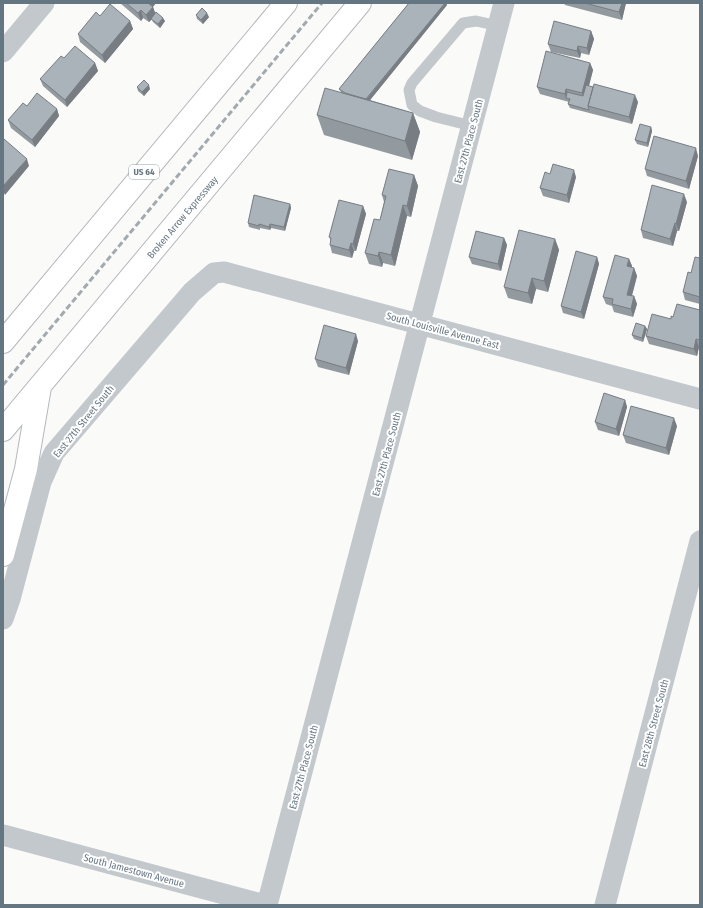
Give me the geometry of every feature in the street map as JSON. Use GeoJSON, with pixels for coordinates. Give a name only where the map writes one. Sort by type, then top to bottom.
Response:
{"type":"FeatureCollection","features":[{"type":"Feature","properties":{"kind":"highway","name":"US 64"},"geometry":{"type":"LineString","coordinates":[[3,342],[286,3]]}},
{"type":"Feature","properties":{"kind":"highway","name":"Broken Arrow Expressway"},"geometry":{"type":"LineString","coordinates":[[3,430],[360,3]]}},
{"type":"Feature","properties":{"kind":"highway"},"geometry":{"type":"LineString","coordinates":[[3,555],[26,469],[40,385]]}},
{"type":"Feature","properties":{"kind":"street"},"geometry":{"type":"LineString","coordinates":[[3,52],[44,3]]}},
{"type":"Feature","properties":{"kind":"street","name":"East 27th Place South"},"geometry":{"type":"LineString","coordinates":[[266,905],[421,324],[504,3]]}},
{"type":"Feature","properties":{"kind":"street","name":"South Louisville Avenue East"},"geometry":{"type":"LineString","coordinates":[[192,292],[214,273],[224,272],[700,399]]}},
{"type":"Feature","properties":{"kind":"street","name":"East 27th Street South"},"geometry":{"type":"LineString","coordinates":[[3,619],[10,599],[41,482],[54,453],[192,292]]}},
{"type":"Feature","properties":{"kind":"street","name":"East 28th Street South"},"geometry":{"type":"LineString","coordinates":[[605,905],[700,541]]}},
{"type":"Feature","properties":{"kind":"street","name":"South Jamestown Avenue"},"geometry":{"type":"LineString","coordinates":[[3,835],[266,905]]}},
{"type":"Feature","properties":{"kind":"lane"},"geometry":{"type":"LineString","coordinates":[[472,126],[420,111],[412,105],[409,90],[412,83],[464,23],[476,21],[499,26]]}},
{"type":"Feature","properties":{"kind":"building"},"geometry":{"type":"Polygon","coordinates":[[[126,3],[148,3],[153,7],[146,15],[141,10],[138,13],[126,3]]]}},
{"type":"Feature","properties":{"kind":"building"},"geometry":{"type":"Polygon","coordinates":[[[409,3],[445,3],[366,99],[345,93],[339,89],[409,3]]]}},
{"type":"Feature","properties":{"kind":"building"},"geometry":{"type":"Polygon","coordinates":[[[585,3],[622,3],[619,12],[585,3]]]}},
{"type":"Feature","properties":{"kind":"building"},"geometry":{"type":"Polygon","coordinates":[[[110,4],[130,21],[102,55],[78,34],[96,12],[100,16],[110,4]]]}},
{"type":"Feature","properties":{"kind":"building"},"geometry":{"type":"Polygon","coordinates":[[[202,8],[207,13],[201,20],[196,15],[202,8]]]}},
{"type":"Feature","properties":{"kind":"building"},"geometry":{"type":"Polygon","coordinates":[[[156,12],[163,18],[158,24],[151,19],[156,12]]]}},
{"type":"Feature","properties":{"kind":"building"},"geometry":{"type":"Polygon","coordinates":[[[554,21],[591,31],[587,48],[578,46],[577,51],[548,44],[554,21]]]}},
{"type":"Feature","properties":{"kind":"building"},"geometry":{"type":"Polygon","coordinates":[[[75,46],[95,63],[65,100],[40,79],[61,56],[64,58],[75,46]]]}},
{"type":"Feature","properties":{"kind":"building"},"geometry":{"type":"Polygon","coordinates":[[[546,51],[590,63],[582,93],[566,89],[565,94],[537,87],[546,51]]]}},
{"type":"Feature","properties":{"kind":"building"},"geometry":{"type":"Polygon","coordinates":[[[144,80],[149,85],[142,92],[137,87],[144,80]]]}},
{"type":"Feature","properties":{"kind":"building"},"geometry":{"type":"Polygon","coordinates":[[[594,84],[635,95],[629,117],[588,106],[594,84]]]}},
{"type":"Feature","properties":{"kind":"building"},"geometry":{"type":"Polygon","coordinates":[[[586,85],[593,87],[588,106],[589,110],[568,104],[570,99],[566,98],[567,92],[583,96],[586,85]]]}},
{"type":"Feature","properties":{"kind":"building"},"geometry":{"type":"Polygon","coordinates":[[[325,88],[413,113],[405,141],[317,115],[325,88]]]}},
{"type":"Feature","properties":{"kind":"building"},"geometry":{"type":"Polygon","coordinates":[[[37,93],[57,109],[32,140],[8,120],[23,103],[27,106],[37,93]]]}},
{"type":"Feature","properties":{"kind":"building"},"geometry":{"type":"Polygon","coordinates":[[[640,124],[651,127],[647,143],[635,140],[640,124]]]}},
{"type":"Feature","properties":{"kind":"building"},"geometry":{"type":"Polygon","coordinates":[[[654,136],[696,148],[686,181],[645,169],[654,136]]]}},
{"type":"Feature","properties":{"kind":"building"},"geometry":{"type":"Polygon","coordinates":[[[4,139],[27,159],[3,186],[3,141],[4,139]]]}},
{"type":"Feature","properties":{"kind":"building"},"geometry":{"type":"Polygon","coordinates":[[[553,164],[574,170],[567,195],[540,188],[545,172],[550,174],[553,164]]]}},
{"type":"Feature","properties":{"kind":"building"},"geometry":{"type":"Polygon","coordinates":[[[389,169],[414,175],[407,206],[403,205],[391,255],[379,252],[378,256],[365,253],[374,219],[380,220],[386,196],[382,195],[389,169]]]}},
{"type":"Feature","properties":{"kind":"building"},"geometry":{"type":"Polygon","coordinates":[[[652,185],[684,194],[676,224],[675,223],[670,239],[641,230],[652,185]]]}},
{"type":"Feature","properties":{"kind":"building"},"geometry":{"type":"Polygon","coordinates":[[[254,195],[290,204],[284,227],[270,224],[269,227],[259,224],[259,226],[248,223],[254,195]]]}},
{"type":"Feature","properties":{"kind":"building"},"geometry":{"type":"Polygon","coordinates":[[[339,200],[363,206],[353,244],[351,243],[349,250],[330,245],[331,238],[329,237],[339,200]]]}},
{"type":"Feature","properties":{"kind":"building"},"geometry":{"type":"Polygon","coordinates":[[[519,230],[555,239],[544,281],[532,278],[528,293],[504,287],[519,230]]]}},
{"type":"Feature","properties":{"kind":"building"},"geometry":{"type":"Polygon","coordinates":[[[476,231],[504,238],[498,264],[469,257],[476,231]]]}},
{"type":"Feature","properties":{"kind":"building"},"geometry":{"type":"Polygon","coordinates":[[[576,251],[597,257],[581,312],[561,306],[576,251]]]}},
{"type":"Feature","properties":{"kind":"building"},"geometry":{"type":"Polygon","coordinates":[[[615,255],[629,259],[627,266],[634,268],[627,295],[634,296],[631,309],[612,304],[613,299],[603,297],[615,255]]]}},
{"type":"Feature","properties":{"kind":"building"},"geometry":{"type":"Polygon","coordinates":[[[695,257],[700,258],[700,297],[683,292],[688,272],[691,273],[695,257]]]}},
{"type":"Feature","properties":{"kind":"building"},"geometry":{"type":"Polygon","coordinates":[[[677,304],[700,310],[700,340],[696,339],[694,349],[646,336],[652,314],[671,319],[677,304]]]}},
{"type":"Feature","properties":{"kind":"building"},"geometry":{"type":"Polygon","coordinates":[[[636,323],[645,326],[642,338],[632,335],[636,323]]]}},
{"type":"Feature","properties":{"kind":"building"},"geometry":{"type":"Polygon","coordinates":[[[324,325],[356,334],[346,368],[315,359],[324,325]]]}},
{"type":"Feature","properties":{"kind":"building"},"geometry":{"type":"Polygon","coordinates":[[[604,393],[625,400],[616,429],[595,422],[604,393]]]}},
{"type":"Feature","properties":{"kind":"building"},"geometry":{"type":"Polygon","coordinates":[[[631,406],[674,418],[666,448],[623,435],[631,406]]]}},
{"type":"Feature","properties":{"kind":"railway"},"geometry":{"type":"LineString","coordinates":[[3,385],[322,3]]}}]}
